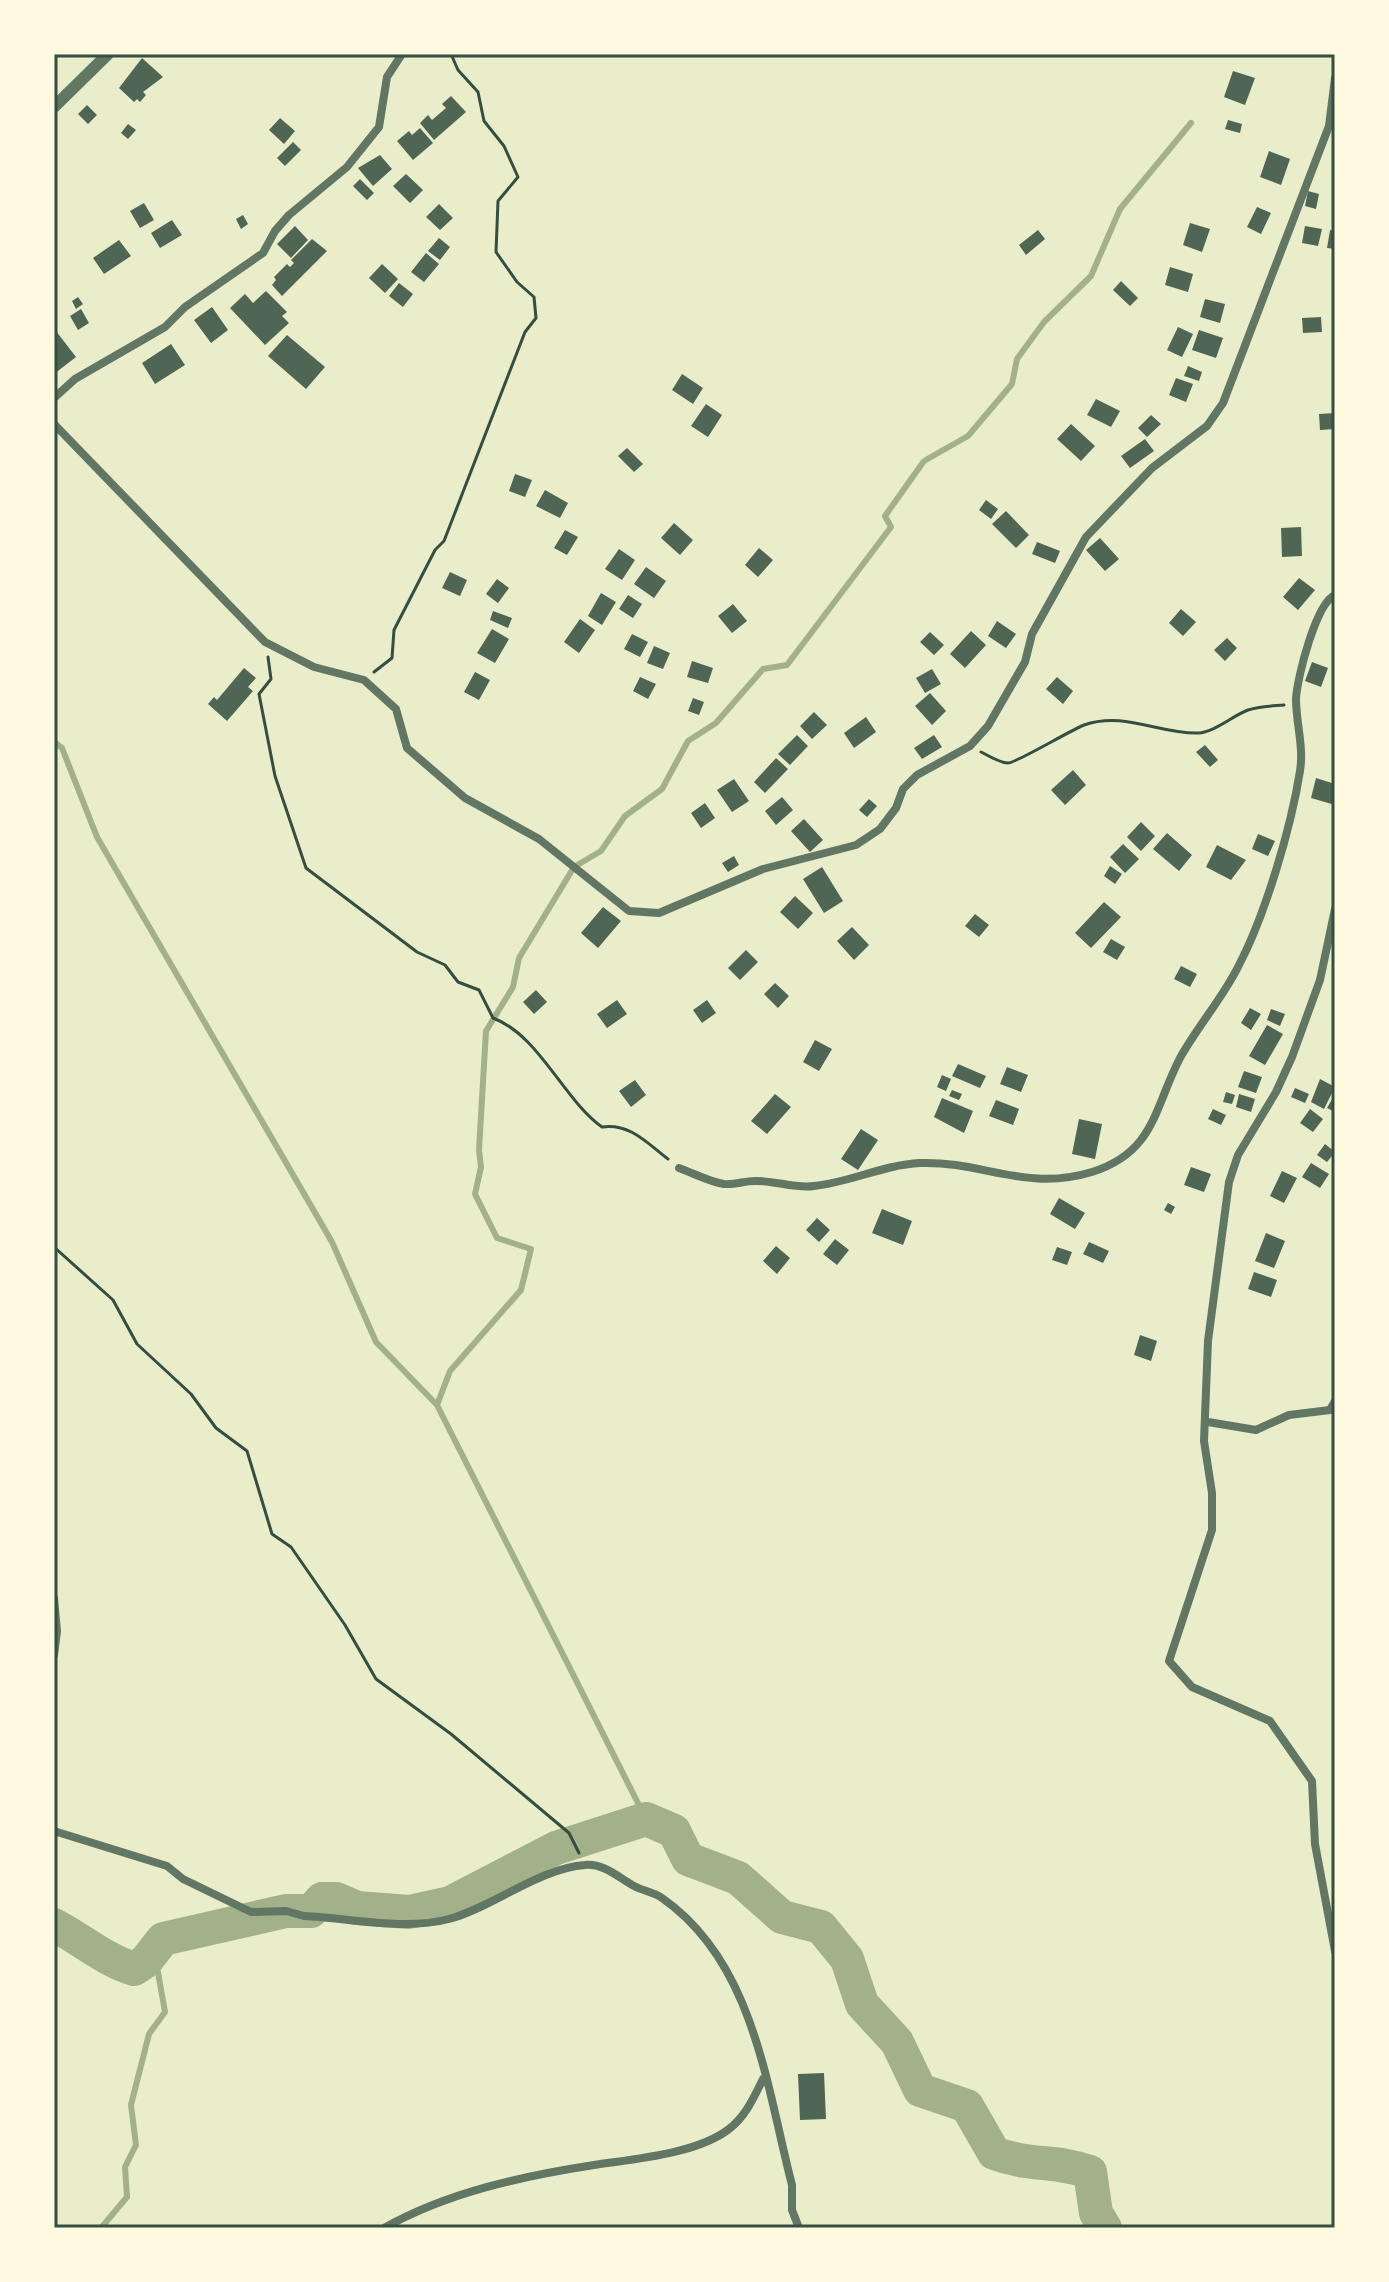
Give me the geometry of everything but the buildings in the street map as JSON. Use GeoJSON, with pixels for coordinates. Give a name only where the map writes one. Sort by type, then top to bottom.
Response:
{"type":"FeatureCollection","features":[{"type":"Feature","properties":{"kind":"street"},"geometry":{"type":"LineString","coordinates":[[54,107],[108,54]]}},
{"type":"Feature","properties":{"kind":"street"},"geometry":{"type":"LineString","coordinates":[[54,398],[75,379],[165,327],[185,307],[263,253],[275,231],[289,215],[347,167],[379,127],[387,77],[402,54]]}},
{"type":"Feature","properties":{"kind":"street"},"geometry":{"type":"LineString","coordinates":[[54,424],[265,642],[314,667],[364,680],[396,709],[407,748],[465,798],[539,839],[629,911],[659,913],[763,869],[856,845],[880,829],[896,808],[903,789],[917,775],[970,746],[988,726],[1025,662],[1032,634],[1086,537],[1152,468],[1207,426],[1223,403],[1329,126],[1335,78]]}},
{"type":"Feature","properties":{"kind":"street"},"geometry":{"type":"LineString","coordinates":[[679,1168],[724,1184],[756,1181],[811,1187],[886,1167],[921,1163],[972,1166],[1023,1180],[1057,1179],[1093,1172],[1124,1158],[1146,1136],[1163,1106],[1180,1058],[1215,1009],[1240,965],[1256,924],[1301,770],[1297,681],[1317,621],[1329,597],[1335,595]]}},
{"type":"Feature","properties":{"kind":"street"},"geometry":{"type":"LineString","coordinates":[[1335,909],[1320,980],[1292,1057],[1276,1092],[1238,1155],[1229,1182],[1209,1327],[1208,1422],[1204,1441],[1213,1513],[1212,1530],[1169,1661],[1192,1687],[1270,1721],[1312,1781],[1315,1844],[1335,1951]]}},
{"type":"Feature","properties":{"kind":"street"},"geometry":{"type":"LineString","coordinates":[[1208,1422],[1256,1430],[1289,1415],[1330,1410],[1335,1401]]}},
{"type":"Feature","properties":{"kind":"street"},"geometry":{"type":"LineString","coordinates":[[54,1598],[57,1631],[54,1655]]}},
{"type":"Feature","properties":{"kind":"street"},"geometry":{"type":"LineString","coordinates":[[54,1831],[167,1866],[183,1879],[251,1912],[286,1911],[304,1916],[419,1924],[451,1919],[524,1884],[585,1865],[617,1874],[635,1887],[660,1896],[691,1922],[714,1948],[740,1991],[792,2185],[792,2210],[799,2228]]}},
{"type":"Feature","properties":{"kind":"street"},"geometry":{"type":"LineString","coordinates":[[384,2228],[461,2195],[522,2179],[676,2151],[728,2130],[749,2108],[764,2078]]}},
{"type":"Feature","properties":{"kind":"path"},"geometry":{"type":"LineString","coordinates":[[364,680],[392,658],[394,630],[435,550],[444,541],[525,332],[536,318],[534,297],[517,282],[496,252],[498,201],[518,177],[504,146],[484,121],[478,92],[458,70],[451,54]]}},
{"type":"Feature","properties":{"kind":"path"},"geometry":{"type":"LineString","coordinates":[[265,642],[271,679],[259,694],[275,776],[306,868],[417,952],[445,965],[458,982],[479,990],[493,1018],[503,1022],[550,1067],[579,1111],[602,1127],[616,1125],[632,1131],[679,1168]]}},
{"type":"Feature","properties":{"kind":"path"},"geometry":{"type":"LineString","coordinates":[[970,746],[1005,764],[1016,762],[1041,744],[1086,724],[1117,719],[1148,724],[1163,731],[1202,733],[1250,709],[1296,703]]}},
{"type":"Feature","properties":{"kind":"path"},"geometry":{"type":"LineString","coordinates":[[54,1247],[113,1300],[137,1344],[191,1394],[216,1428],[247,1451],[272,1534],[291,1547],[345,1625],[376,1679],[451,1734],[569,1833],[585,1865]]}},
{"type":"Feature","properties":{"kind":"waterway"},"geometry":{"type":"LineString","coordinates":[[437,1405],[450,1371],[521,1290],[531,1249],[497,1238],[475,1194],[481,1167],[479,1150],[486,1031],[513,987],[519,958],[574,867],[601,851],[625,816],[662,789],[688,741],[716,723],[763,669],[787,665],[891,527],[885,516],[924,461],[968,436],[1012,384],[1017,359],[1044,322],[1091,276],[1120,209],[1191,123]]}},
{"type":"Feature","properties":{"kind":"waterway"},"geometry":{"type":"LineString","coordinates":[[54,742],[62,748],[97,837],[332,1242],[376,1342],[437,1405],[646,1819]]}},
{"type":"Feature","properties":{"kind":"waterway"},"geometry":{"type":"LineString","coordinates":[[54,1925],[103,1955],[134,1969],[146,1961],[163,1939],[286,1911],[311,1911],[322,1899],[336,1899],[357,1908],[409,1912],[450,1903],[556,1848],[646,1819],[674,1831],[688,1859],[738,1878],[782,1917],[821,1927],[847,1959],[862,2004],[897,2042],[920,2090],[967,2106],[994,2153],[1090,2172],[1096,2213],[1105,2228]]}},
{"type":"Feature","properties":{"kind":"waterway"},"geometry":{"type":"LineString","coordinates":[[101,2228],[127,2197],[125,2167],[136,2145],[131,2105],[149,2034],[165,2012],[154,1950]]}}]}
